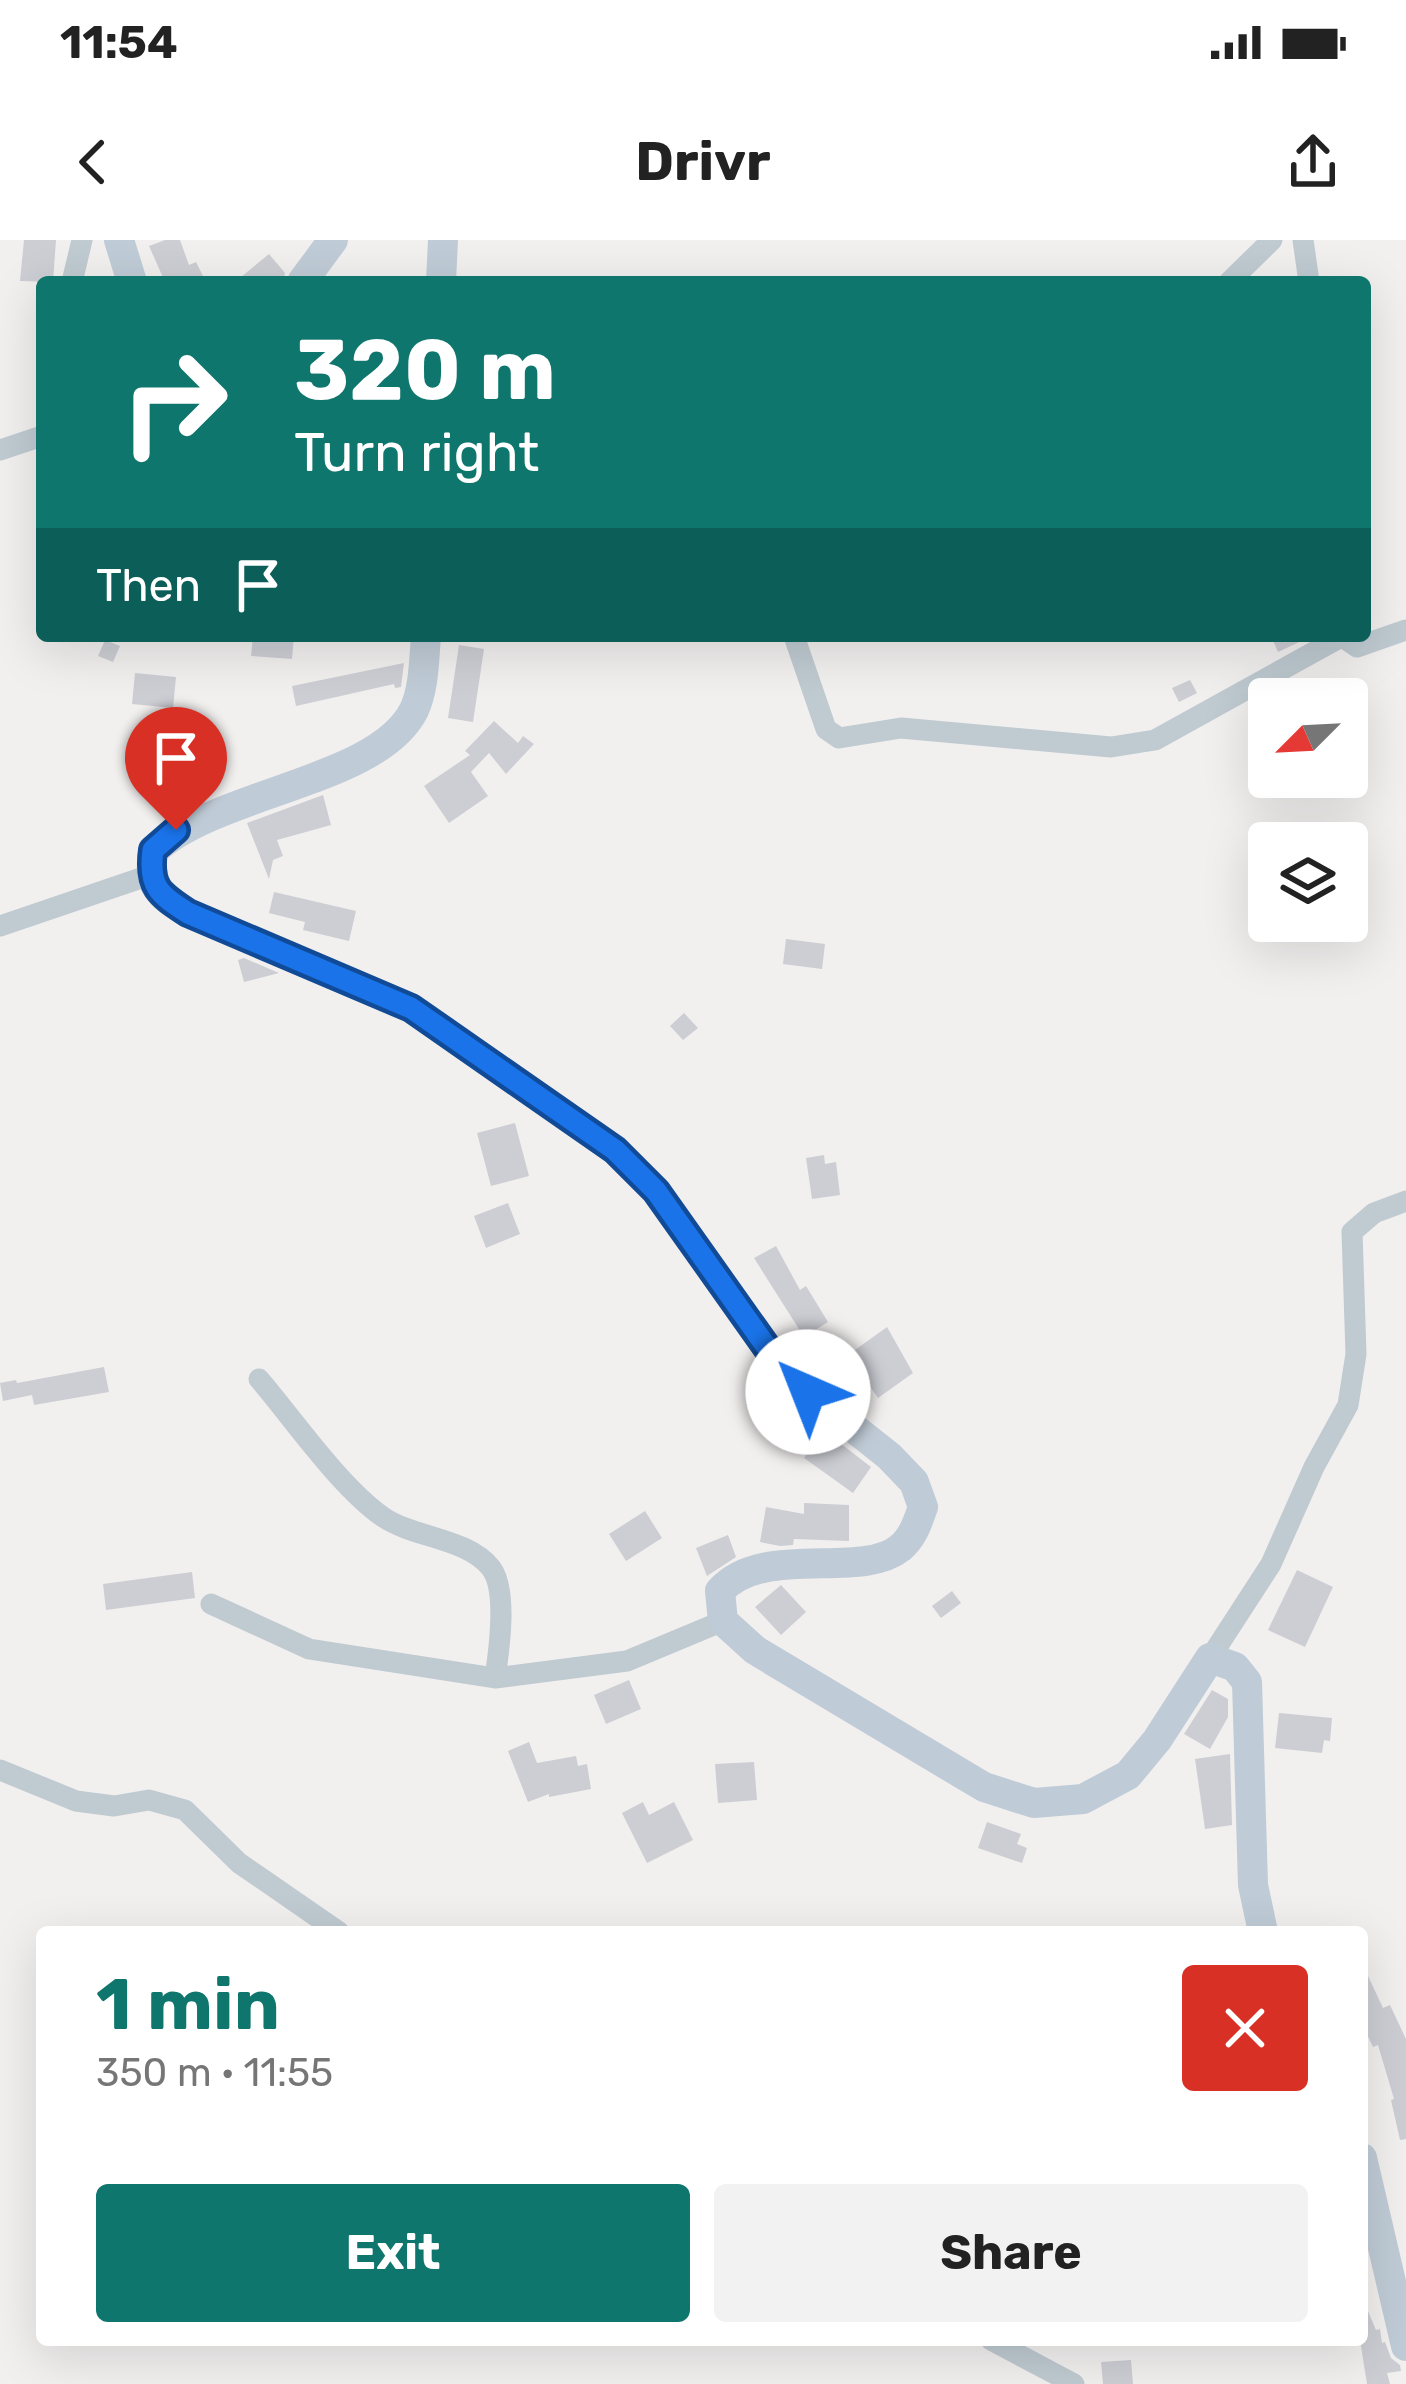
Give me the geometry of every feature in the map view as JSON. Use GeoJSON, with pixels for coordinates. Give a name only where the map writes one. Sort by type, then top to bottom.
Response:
{"type":"FeatureCollection","features":[{"type":"Feature","properties":{"kind":"main road"},"geometry":{"type":"LineString","coordinates":[[119,240],[130,276]]}},
{"type":"Feature","properties":{"kind":"main road"},"geometry":{"type":"LineString","coordinates":[[306,276],[333,240]]}},
{"type":"Feature","properties":{"kind":"main road"},"geometry":{"type":"LineString","coordinates":[[441,276],[443,240]]}},
{"type":"Feature","properties":{"kind":"main road"},"geometry":{"type":"LineString","coordinates":[[425,642],[415,709],[397,734],[364,758],[176,830],[153,850],[150,874],[162,896],[188,913],[411,1008],[615,1150],[656,1191],[768,1349],[808,1392],[889,1456],[914,1482],[923,1507],[899,1550],[875,1558],[753,1569],[730,1579],[720,1591],[723,1621],[755,1649],[984,1787],[1034,1803],[1083,1799],[1128,1775],[1157,1740],[1210,1658],[1235,1667],[1247,1682],[1252,1885],[1262,1926]]}},
{"type":"Feature","properties":{"kind":"main road"},"geometry":{"type":"LineString","coordinates":[[1368,2184],[1406,2346]]}},
{"type":"Feature","properties":{"kind":"street"},"geometry":{"type":"LineString","coordinates":[[73,276],[82,240]]}},
{"type":"Feature","properties":{"kind":"street"},"geometry":{"type":"LineString","coordinates":[[1234,276],[1272,240]]}},
{"type":"Feature","properties":{"kind":"street"},"geometry":{"type":"LineString","coordinates":[[1303,240],[1308,276]]}},
{"type":"Feature","properties":{"kind":"street"},"geometry":{"type":"LineString","coordinates":[[0,450],[36,438]]}},
{"type":"Feature","properties":{"kind":"street"},"geometry":{"type":"LineString","coordinates":[[1350,642],[1357,647],[1406,630]]}},
{"type":"Feature","properties":{"kind":"street"},"geometry":{"type":"LineString","coordinates":[[796,642],[826,729],[839,738],[902,728],[1111,747],[1155,740],[1330,642]]}},
{"type":"Feature","properties":{"kind":"street"},"geometry":{"type":"LineString","coordinates":[[0,926],[150,874]]}},
{"type":"Feature","properties":{"kind":"street"},"geometry":{"type":"LineString","coordinates":[[1210,1658],[1271,1564],[1348,1406],[1356,1354],[1352,1232],[1373,1213],[1406,1201]]}},
{"type":"Feature","properties":{"kind":"street"},"geometry":{"type":"LineString","coordinates":[[259,1379],[361,1498],[384,1518],[476,1555],[495,1573],[501,1616],[495,1678]]}},
{"type":"Feature","properties":{"kind":"street"},"geometry":{"type":"LineString","coordinates":[[211,1604],[309,1649],[495,1678],[627,1661],[723,1621]]}},
{"type":"Feature","properties":{"kind":"street"},"geometry":{"type":"LineString","coordinates":[[0,1770],[76,1801],[114,1806],[149,1800],[185,1810],[238,1864],[330,1926]]}},
{"type":"Feature","properties":{"kind":"street"},"geometry":{"type":"LineString","coordinates":[[1002,2346],[1074,2384]]}},
{"type":"Feature","properties":{"kind":"building"},"geometry":{"type":"Polygon","coordinates":[[[24,240],[56,240],[53,276],[20,281],[24,240]]]}},
{"type":"Feature","properties":{"kind":"building"},"geometry":{"type":"Polygon","coordinates":[[[180,240],[189,265],[196,262],[203,276],[162,276],[149,246],[180,240]]]}},
{"type":"Feature","properties":{"kind":"building"},"geometry":{"type":"Polygon","coordinates":[[[269,254],[285,273],[284,276],[242,276],[269,254]]]}},
{"type":"Feature","properties":{"kind":"building"},"geometry":{"type":"Polygon","coordinates":[[[104,642],[120,646],[113,662],[98,656],[104,642]]]}},
{"type":"Feature","properties":{"kind":"building"},"geometry":{"type":"Polygon","coordinates":[[[252,642],[293,642],[292,659],[251,656],[252,642]]]}},
{"type":"Feature","properties":{"kind":"building"},"geometry":{"type":"Polygon","coordinates":[[[1274,642],[1299,642],[1278,652],[1274,642]]]}},
{"type":"Feature","properties":{"kind":"building"},"geometry":{"type":"Polygon","coordinates":[[[459,645],[484,649],[473,722],[448,718],[459,645]]]}},
{"type":"Feature","properties":{"kind":"building"},"geometry":{"type":"Polygon","coordinates":[[[404,663],[401,687],[394,684],[296,706],[292,686],[404,663]]]}},
{"type":"Feature","properties":{"kind":"building"},"geometry":{"type":"Polygon","coordinates":[[[135,673],[176,677],[173,708],[132,704],[135,673]]]}},
{"type":"Feature","properties":{"kind":"building"},"geometry":{"type":"Polygon","coordinates":[[[1190,680],[1197,693],[1179,702],[1172,688],[1190,680]]]}},
{"type":"Feature","properties":{"kind":"building"},"geometry":{"type":"Polygon","coordinates":[[[494,721],[518,743],[523,736],[534,744],[506,774],[489,753],[471,772],[488,796],[449,823],[424,786],[470,755],[465,751],[494,721]]]}},
{"type":"Feature","properties":{"kind":"building"},"geometry":{"type":"Polygon","coordinates":[[[170,731],[175,767],[139,773],[133,737],[170,731]]]}},
{"type":"Feature","properties":{"kind":"building"},"geometry":{"type":"Polygon","coordinates":[[[323,795],[331,825],[277,840],[283,856],[273,860],[269,879],[247,823],[323,795]]]}},
{"type":"Feature","properties":{"kind":"building"},"geometry":{"type":"Polygon","coordinates":[[[274,892],[356,911],[349,941],[303,930],[305,922],[269,913],[274,892]]]}},
{"type":"Feature","properties":{"kind":"building"},"geometry":{"type":"Polygon","coordinates":[[[786,939],[825,944],[822,969],[783,964],[786,939]]]}},
{"type":"Feature","properties":{"kind":"building"},"geometry":{"type":"Polygon","coordinates":[[[244,958],[279,973],[244,982],[238,960],[244,958]]]}},
{"type":"Feature","properties":{"kind":"building"},"geometry":{"type":"Polygon","coordinates":[[[684,1013],[698,1028],[683,1040],[670,1026],[684,1013]]]}},
{"type":"Feature","properties":{"kind":"building"},"geometry":{"type":"Polygon","coordinates":[[[515,1123],[529,1176],[491,1186],[477,1133],[515,1123]]]}},
{"type":"Feature","properties":{"kind":"building"},"geometry":{"type":"Polygon","coordinates":[[[824,1155],[825,1164],[836,1162],[840,1195],[812,1199],[806,1158],[824,1155]]]}},
{"type":"Feature","properties":{"kind":"building"},"geometry":{"type":"Polygon","coordinates":[[[508,1203],[520,1234],[486,1248],[474,1216],[508,1203]]]}},
{"type":"Feature","properties":{"kind":"building"},"geometry":{"type":"Polygon","coordinates":[[[776,1246],[800,1290],[806,1286],[828,1322],[804,1337],[754,1258],[776,1246]]]}},
{"type":"Feature","properties":{"kind":"building"},"geometry":{"type":"Polygon","coordinates":[[[887,1327],[913,1373],[878,1398],[848,1355],[887,1327]]]}},
{"type":"Feature","properties":{"kind":"building"},"geometry":{"type":"Polygon","coordinates":[[[104,1367],[109,1392],[34,1405],[32,1395],[3,1401],[0,1383],[104,1367]]]}},
{"type":"Feature","properties":{"kind":"building"},"geometry":{"type":"Polygon","coordinates":[[[771,1381],[797,1409],[772,1433],[746,1405],[771,1381]]]}},
{"type":"Feature","properties":{"kind":"building"},"geometry":{"type":"Polygon","coordinates":[[[823,1430],[871,1467],[853,1493],[804,1458],[823,1430]]]}},
{"type":"Feature","properties":{"kind":"building"},"geometry":{"type":"Polygon","coordinates":[[[804,1503],[849,1505],[849,1541],[794,1539],[793,1545],[780,1546],[760,1542],[766,1507],[804,1514],[804,1503]]]}},
{"type":"Feature","properties":{"kind":"building"},"geometry":{"type":"Polygon","coordinates":[[[645,1511],[662,1538],[626,1561],[609,1534],[645,1511]]]}},
{"type":"Feature","properties":{"kind":"building"},"geometry":{"type":"Polygon","coordinates":[[[728,1535],[736,1557],[707,1576],[696,1548],[728,1535]]]}},
{"type":"Feature","properties":{"kind":"building"},"geometry":{"type":"Polygon","coordinates":[[[1297,1570],[1333,1587],[1305,1647],[1268,1630],[1297,1570]]]}},
{"type":"Feature","properties":{"kind":"building"},"geometry":{"type":"Polygon","coordinates":[[[192,1572],[195,1598],[106,1610],[103,1584],[192,1572]]]}},
{"type":"Feature","properties":{"kind":"building"},"geometry":{"type":"Polygon","coordinates":[[[781,1585],[806,1612],[781,1635],[755,1607],[781,1585]]]}},
{"type":"Feature","properties":{"kind":"building"},"geometry":{"type":"Polygon","coordinates":[[[952,1591],[961,1603],[941,1618],[932,1606],[952,1591]]]}},
{"type":"Feature","properties":{"kind":"building"},"geometry":{"type":"Polygon","coordinates":[[[629,1680],[641,1709],[606,1724],[594,1695],[629,1680]]]}},
{"type":"Feature","properties":{"kind":"building"},"geometry":{"type":"Polygon","coordinates":[[[1212,1690],[1228,1699],[1228,1717],[1210,1749],[1184,1734],[1212,1690]]]}},
{"type":"Feature","properties":{"kind":"building"},"geometry":{"type":"Polygon","coordinates":[[[1279,1713],[1332,1718],[1330,1741],[1324,1740],[1322,1753],[1275,1748],[1279,1713]]]}},
{"type":"Feature","properties":{"kind":"building"},"geometry":{"type":"Polygon","coordinates":[[[529,1742],[537,1763],[576,1756],[578,1766],[587,1764],[591,1789],[528,1802],[508,1751],[529,1742]]]}},
{"type":"Feature","properties":{"kind":"building"},"geometry":{"type":"Polygon","coordinates":[[[1230,1754],[1232,1825],[1205,1829],[1195,1759],[1230,1754]]]}},
{"type":"Feature","properties":{"kind":"building"},"geometry":{"type":"Polygon","coordinates":[[[754,1762],[757,1800],[718,1803],[715,1764],[754,1762]]]}},
{"type":"Feature","properties":{"kind":"building"},"geometry":{"type":"Polygon","coordinates":[[[643,1802],[649,1815],[674,1802],[693,1840],[647,1863],[622,1813],[643,1802]]]}},
{"type":"Feature","properties":{"kind":"building"},"geometry":{"type":"Polygon","coordinates":[[[987,1822],[1021,1834],[1017,1844],[1027,1848],[1022,1863],[978,1848],[987,1822]]]}},
{"type":"Feature","properties":{"kind":"building"},"geometry":{"type":"Polygon","coordinates":[[[1368,1976],[1383,2008],[1390,2005],[1406,2039],[1406,2139],[1400,2140],[1394,2099],[1378,2045],[1373,2047],[1368,2037],[1368,1976]]]}},
{"type":"Feature","properties":{"kind":"building"},"geometry":{"type":"Polygon","coordinates":[[[1368,2311],[1401,2371],[1387,2373],[1390,2384],[1367,2384],[1361,2346],[1368,2346],[1368,2311]]]}},
{"type":"Feature","properties":{"kind":"building"},"geometry":{"type":"Polygon","coordinates":[[[1131,2360],[1133,2384],[1103,2384],[1101,2362],[1131,2360]]]}},
{"type":"Feature","properties":{"kind":"route"},"geometry":{"type":"LineString","coordinates":[[176,830],[153,850],[150,874],[162,896],[188,913],[411,1008],[615,1150],[656,1191],[768,1349],[808,1392]]}}]}
